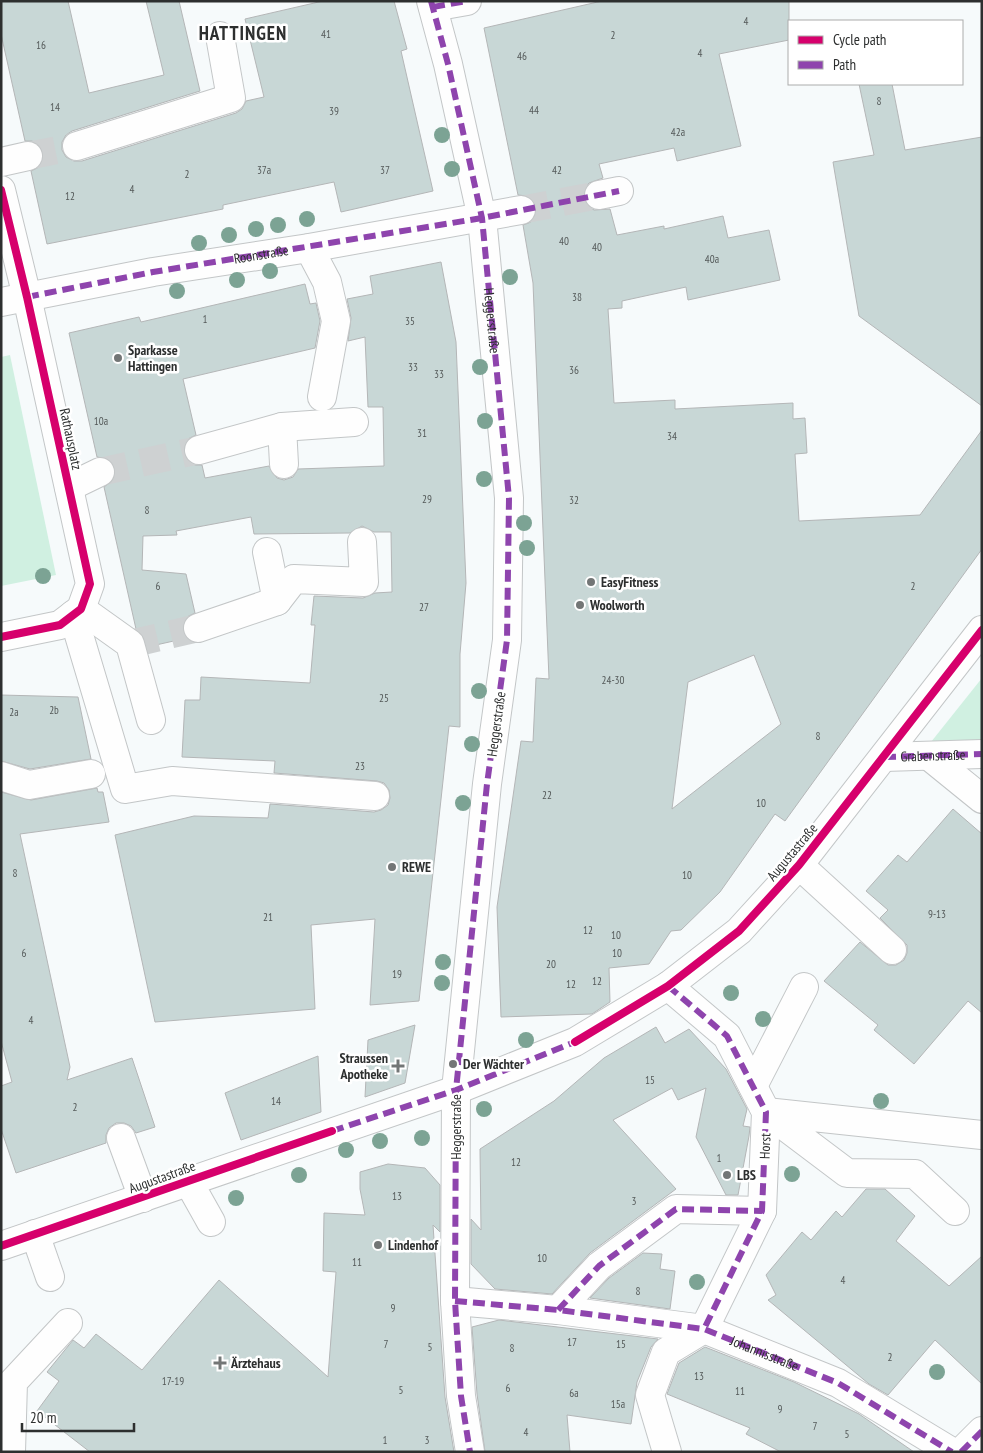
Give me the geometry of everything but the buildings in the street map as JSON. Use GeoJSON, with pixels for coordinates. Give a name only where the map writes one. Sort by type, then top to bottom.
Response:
{"type":"FeatureCollection","features":[{"type":"Feature","properties":{"kind":"street"},"geometry":{"type":"LineString","coordinates":[[432,4],[467,1]]}},
{"type":"Feature","properties":{"kind":"street","name":"Heggerstraße"},"geometry":{"type":"LineString","coordinates":[[432,4],[448,64],[482,218],[509,498],[507,640],[487,784],[456,1090],[455,1301],[461,1396],[470,1452]]}},
{"type":"Feature","properties":{"kind":"street"},"geometry":{"type":"LineString","coordinates":[[77,146],[231,98],[220,36]]}},
{"type":"Feature","properties":{"kind":"street"},"geometry":{"type":"LineString","coordinates":[[1,162],[28,156]]}},
{"type":"Feature","properties":{"kind":"street","name":"Rathausplatz"},"geometry":{"type":"LineString","coordinates":[[1,190],[14,299],[69,487],[90,584],[77,612]]}},
{"type":"Feature","properties":{"kind":"street","name":"Roonstraße"},"geometry":{"type":"LineString","coordinates":[[14,299],[153,272],[309,248],[520,210]]}},
{"type":"Feature","properties":{"kind":"street"},"geometry":{"type":"LineString","coordinates":[[309,248],[327,282],[336,322],[322,397]]}},
{"type":"Feature","properties":{"kind":"street"},"geometry":{"type":"LineString","coordinates":[[199,450],[282,427],[354,422]]}},
{"type":"Feature","properties":{"kind":"street"},"geometry":{"type":"LineString","coordinates":[[282,427],[284,464]]}},
{"type":"Feature","properties":{"kind":"street"},"geometry":{"type":"LineString","coordinates":[[69,487],[100,472]]}},
{"type":"Feature","properties":{"kind":"street"},"geometry":{"type":"LineString","coordinates":[[198,628],[277,602],[294,578],[364,582],[362,542]]}},
{"type":"Feature","properties":{"kind":"street"},"geometry":{"type":"LineString","coordinates":[[267,552],[277,602]]}},
{"type":"Feature","properties":{"kind":"street"},"geometry":{"type":"LineString","coordinates":[[1,637],[60,625],[77,612]]}},
{"type":"Feature","properties":{"kind":"street"},"geometry":{"type":"LineString","coordinates":[[77,612],[130,644],[151,720]]}},
{"type":"Feature","properties":{"kind":"street"},"geometry":{"type":"LineString","coordinates":[[77,612],[125,789],[172,781],[375,796]]}},
{"type":"Feature","properties":{"kind":"street","name":"Augustastraße"},"geometry":{"type":"LineString","coordinates":[[1,1246],[456,1090],[575,1042],[668,986],[739,931],[798,865],[982,630]]}},
{"type":"Feature","properties":{"kind":"street","name":"Grabenstraße"},"geometry":{"type":"LineString","coordinates":[[884,757],[982,754]]}},
{"type":"Feature","properties":{"kind":"street"},"geometry":{"type":"LineString","coordinates":[[929,756],[982,799]]}},
{"type":"Feature","properties":{"kind":"street"},"geometry":{"type":"LineString","coordinates":[[1,776],[29,785],[91,774]]}},
{"type":"Feature","properties":{"kind":"street"},"geometry":{"type":"LineString","coordinates":[[798,865],[892,950]]}},
{"type":"Feature","properties":{"kind":"street","name":"Horst"},"geometry":{"type":"LineString","coordinates":[[668,986],[726,1036],[766,1112],[762,1211],[704,1329]]}},
{"type":"Feature","properties":{"kind":"street"},"geometry":{"type":"LineString","coordinates":[[753,1086],[804,987]]}},
{"type":"Feature","properties":{"kind":"street"},"geometry":{"type":"LineString","coordinates":[[766,1112],[981,1134]]}},
{"type":"Feature","properties":{"kind":"street"},"geometry":{"type":"LineString","coordinates":[[766,1112],[848,1173],[915,1174],[955,1211]]}},
{"type":"Feature","properties":{"kind":"street"},"geometry":{"type":"LineString","coordinates":[[115,1140],[137,1200]]}},
{"type":"Feature","properties":{"kind":"street"},"geometry":{"type":"LineString","coordinates":[[188,1181],[211,1222]]}},
{"type":"Feature","properties":{"kind":"street"},"geometry":{"type":"LineString","coordinates":[[558,1310],[599,1266],[676,1209],[762,1211]]}},
{"type":"Feature","properties":{"kind":"street"},"geometry":{"type":"LineString","coordinates":[[35,1234],[50,1276]]}},
{"type":"Feature","properties":{"kind":"street","name":"Johannisstraße"},"geometry":{"type":"LineString","coordinates":[[455,1301],[558,1310],[704,1329],[838,1383],[952,1452]]}},
{"type":"Feature","properties":{"kind":"street"},"geometry":{"type":"LineString","coordinates":[[11,1452],[13,1382],[68,1323]]}},
{"type":"Feature","properties":{"kind":"street"},"geometry":{"type":"LineString","coordinates":[[667,1452],[650,1395],[666,1352],[704,1329]]}},
{"type":"Feature","properties":{"kind":"street"},"geometry":{"type":"LineString","coordinates":[[961,1452],[982,1431]]}},
{"type":"Feature","properties":{"kind":"green space"},"geometry":{"type":"Polygon","coordinates":[[[10,355],[56,575],[1,586],[1,357],[10,355]]]}},
{"type":"Feature","properties":{"kind":"green space"},"geometry":{"type":"Polygon","coordinates":[[[982,678],[982,742],[931,742],[982,678]]]}},
{"type":"Feature","properties":{"kind":"tunnel"},"geometry":{"type":"LineString","coordinates":[[28,156],[77,146]]}},
{"type":"Feature","properties":{"kind":"tunnel"},"geometry":{"type":"LineString","coordinates":[[521,210],[599,195]]}},
{"type":"Feature","properties":{"kind":"tunnel"},"geometry":{"type":"LineString","coordinates":[[100,472],[199,450]]}},
{"type":"Feature","properties":{"kind":"tunnel"},"geometry":{"type":"LineString","coordinates":[[130,644],[198,628]]}},
{"type":"Feature","properties":{"kind":"marked path"},"geometry":{"type":"LineString","coordinates":[[431,1],[448,64],[482,218],[509,498],[507,640],[487,784],[456,1090],[455,1301],[461,1396],[470,1452]]}},
{"type":"Feature","properties":{"kind":"marked path"},"geometry":{"type":"LineString","coordinates":[[433,7],[467,1]]}},
{"type":"Feature","properties":{"kind":"marked path"},"geometry":{"type":"LineString","coordinates":[[27,297],[153,272],[482,218],[619,191]]}},
{"type":"Feature","properties":{"kind":"marked path"},"geometry":{"type":"LineString","coordinates":[[884,757],[982,754]]}},
{"type":"Feature","properties":{"kind":"marked path"},"geometry":{"type":"LineString","coordinates":[[668,986],[727,1036],[766,1112],[762,1211],[704,1329]]}},
{"type":"Feature","properties":{"kind":"marked path"},"geometry":{"type":"LineString","coordinates":[[332,1131],[456,1090],[575,1042]]}},
{"type":"Feature","properties":{"kind":"marked path"},"geometry":{"type":"LineString","coordinates":[[558,1310],[599,1266],[676,1209],[762,1211]]}},
{"type":"Feature","properties":{"kind":"marked path"},"geometry":{"type":"LineString","coordinates":[[455,1301],[558,1310],[704,1329],[838,1383],[952,1452]]}},
{"type":"Feature","properties":{"kind":"marked path"},"geometry":{"type":"LineString","coordinates":[[961,1452],[982,1431]]}},
{"type":"Feature","properties":{"kind":"cycle path"},"geometry":{"type":"LineString","coordinates":[[1,190],[27,297],[90,584],[81,609],[60,625],[1,637]]}},
{"type":"Feature","properties":{"kind":"cycle path"},"geometry":{"type":"LineString","coordinates":[[575,1042],[668,986],[739,931],[799,865],[982,630]]}},
{"type":"Feature","properties":{"kind":"cycle path"},"geometry":{"type":"LineString","coordinates":[[1,1246],[332,1131]]}},
{"type":"Feature","properties":{"kind":"place","name":"Sparkasse Hattingen"},"geometry":{"type":"Point","coordinates":[118,358]}},
{"type":"Feature","properties":{"kind":"place","name":"EasyFitness"},"geometry":{"type":"Point","coordinates":[591,582]}},
{"type":"Feature","properties":{"kind":"place","name":"Woolworth"},"geometry":{"type":"Point","coordinates":[580,605]}},
{"type":"Feature","properties":{"kind":"place","name":"REWE"},"geometry":{"type":"Point","coordinates":[392,867]}},
{"type":"Feature","properties":{"kind":"place","name":"Der Wächter"},"geometry":{"type":"Point","coordinates":[453,1064]}},
{"type":"Feature","properties":{"kind":"place","name":"Straussen Apotheke"},"geometry":{"type":"Point","coordinates":[398,1066]}},
{"type":"Feature","properties":{"kind":"place","name":"LBS"},"geometry":{"type":"Point","coordinates":[727,1175]}},
{"type":"Feature","properties":{"kind":"place","name":"Lindenhof"},"geometry":{"type":"Point","coordinates":[378,1245]}},
{"type":"Feature","properties":{"kind":"place","name":"Ärztehaus"},"geometry":{"type":"Point","coordinates":[220,1363]}},
{"type":"Feature","properties":{"kind":"district","name":"HATTINGEN"},"geometry":{"type":"Point","coordinates":[243,33]}}]}
